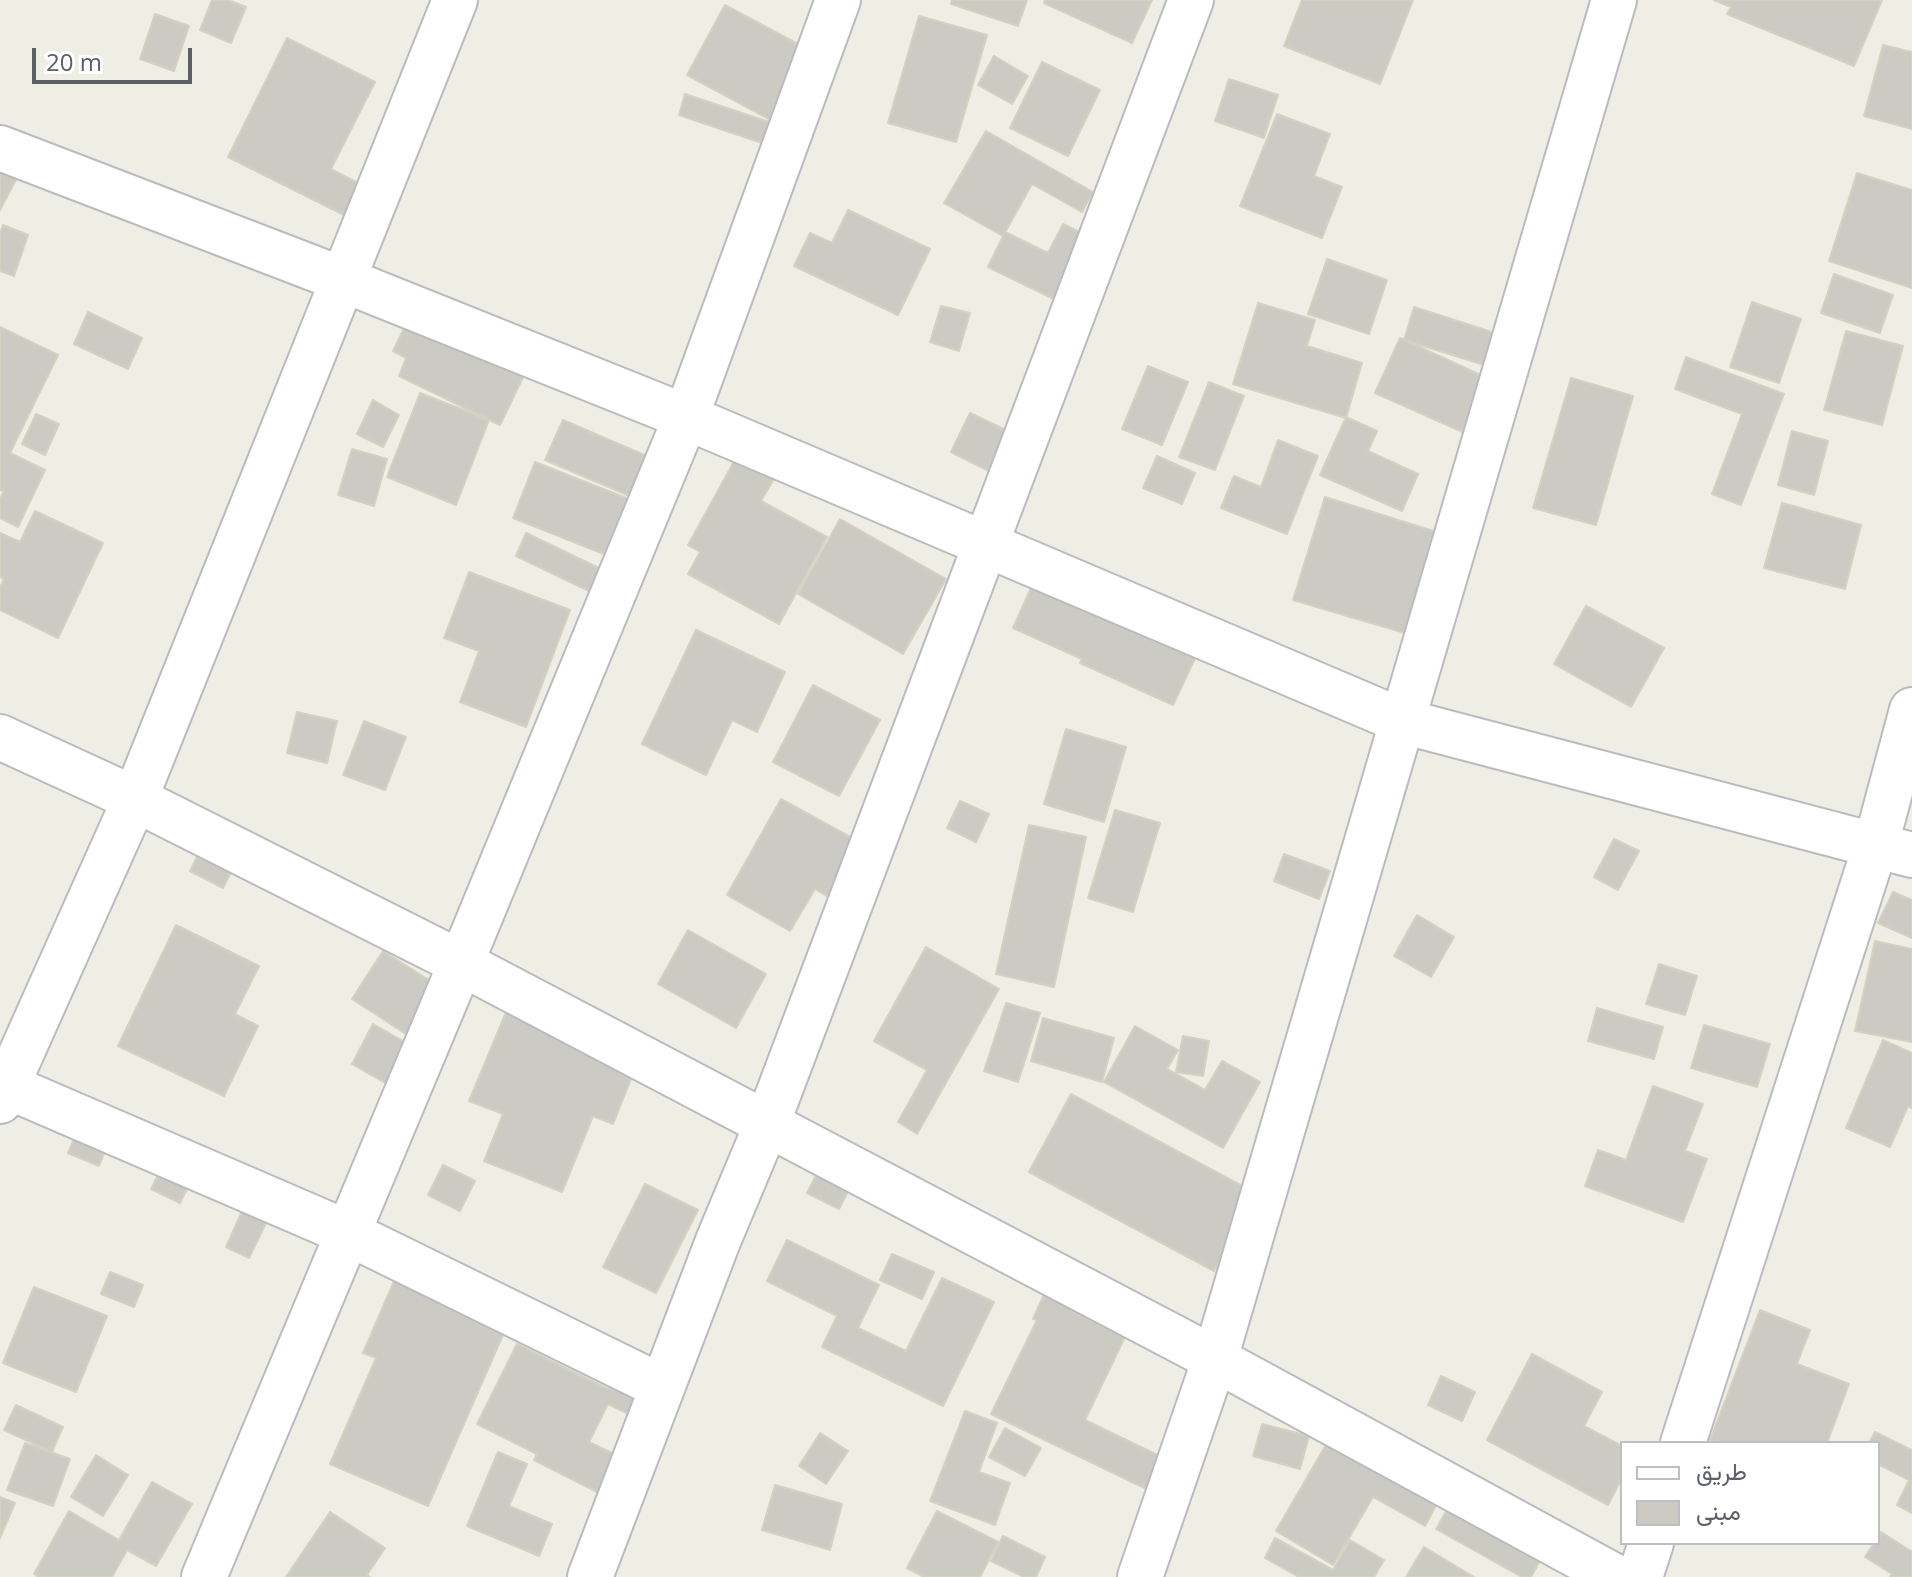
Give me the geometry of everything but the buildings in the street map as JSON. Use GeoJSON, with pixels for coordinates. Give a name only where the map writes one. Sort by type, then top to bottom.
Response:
{"type":"FeatureCollection","features":[{"type":"Feature","properties":{"kind":"street"},"geometry":{"type":"LineString","coordinates":[[455,0],[135,799],[2,1090],[348,1233],[662,1387]]}},
{"type":"Feature","properties":{"kind":"street"},"geometry":{"type":"LineString","coordinates":[[204,1577],[686,417],[838,0]]}},
{"type":"Feature","properties":{"kind":"street"},"geometry":{"type":"LineString","coordinates":[[590,1577],[767,1124],[1191,0]]}},
{"type":"Feature","properties":{"kind":"street"},"geometry":{"type":"LineString","coordinates":[[1140,1577],[1215,1359],[1614,0]]}},
{"type":"Feature","properties":{"kind":"street"},"geometry":{"type":"LineString","coordinates":[[0,148],[344,280],[686,417],[1402,721],[1894,849]]}},
{"type":"Feature","properties":{"kind":"street"},"geometry":{"type":"LineString","coordinates":[[1684,1441],[1894,849],[1912,710]]}},
{"type":"Feature","properties":{"kind":"street"},"geometry":{"type":"LineString","coordinates":[[0,737],[135,799],[461,963],[1215,1359],[1616,1577]]}},
{"type":"Feature","properties":{"kind":"street"},"geometry":{"type":"LineString","coordinates":[[1640,1577],[1650,1545]]}}]}
